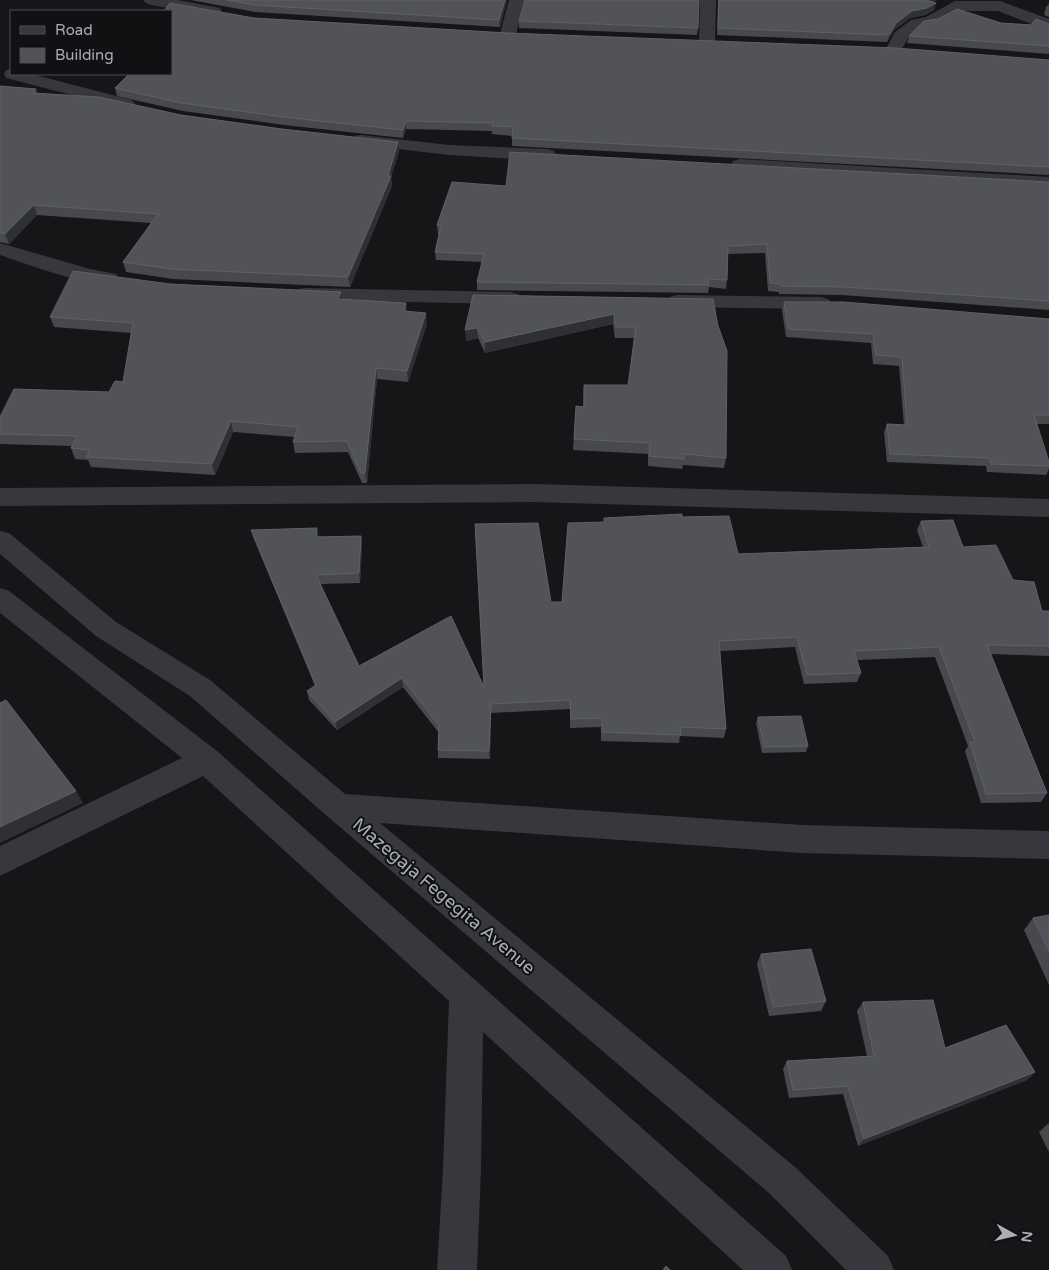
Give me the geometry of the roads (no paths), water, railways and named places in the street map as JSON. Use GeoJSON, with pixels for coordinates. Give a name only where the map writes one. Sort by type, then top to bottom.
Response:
{"type":"FeatureCollection","features":[{"type":"Feature","properties":{"kind":"street"},"geometry":{"type":"LineString","coordinates":[[508,34],[517,0]]}},
{"type":"Feature","properties":{"kind":"street"},"geometry":{"type":"LineString","coordinates":[[707,42],[708,0]]}},
{"type":"Feature","properties":{"kind":"street"},"geometry":{"type":"LineString","coordinates":[[160,3],[228,14]]}},
{"type":"Feature","properties":{"kind":"street"},"geometry":{"type":"LineString","coordinates":[[894,49],[901,35],[917,23],[929,22],[943,16],[955,6],[1002,3],[1049,26]]}},
{"type":"Feature","properties":{"kind":"street"},"geometry":{"type":"LineString","coordinates":[[488,32],[528,34]]}},
{"type":"Feature","properties":{"kind":"street"},"geometry":{"type":"LineString","coordinates":[[687,41],[726,42]]}},
{"type":"Feature","properties":{"kind":"street"},"geometry":{"type":"LineString","coordinates":[[874,48],[913,50]]}},
{"type":"Feature","properties":{"kind":"street"},"geometry":{"type":"LineString","coordinates":[[18,75],[90,96],[146,109]]}},
{"type":"Feature","properties":{"kind":"street"},"geometry":{"type":"LineString","coordinates":[[342,138],[449,150],[567,156]]}},
{"type":"Feature","properties":{"kind":"street"},"geometry":{"type":"LineString","coordinates":[[724,164],[1049,183]]}},
{"type":"Feature","properties":{"kind":"street"},"geometry":{"type":"LineString","coordinates":[[0,249],[88,275],[125,280]]}},
{"type":"Feature","properties":{"kind":"street"},"geometry":{"type":"LineString","coordinates":[[284,293],[527,298]]}},
{"type":"Feature","properties":{"kind":"street"},"geometry":{"type":"LineString","coordinates":[[655,300],[842,303]]}},
{"type":"Feature","properties":{"kind":"street"},"geometry":{"type":"LineString","coordinates":[[0,497],[533,493],[1049,508]]}},
{"type":"Feature","properties":{"kind":"street","name":"Mazegaja Fegegita Avenue"},"geometry":{"type":"LineString","coordinates":[[0,540],[106,629],[200,688],[286,760],[338,807],[782,1180],[874,1270]]}},
{"type":"Feature","properties":{"kind":"street"},"geometry":{"type":"LineString","coordinates":[[0,598],[206,760],[772,1270]]}},
{"type":"Feature","properties":{"kind":"street"},"geometry":{"type":"LineString","coordinates":[[0,862],[206,760]]}},
{"type":"Feature","properties":{"kind":"street"},"geometry":{"type":"LineString","coordinates":[[338,807],[802,839],[1049,845]]}},
{"type":"Feature","properties":{"kind":"street"},"geometry":{"type":"LineString","coordinates":[[457,1270],[462,1169],[466,995]]}}]}
